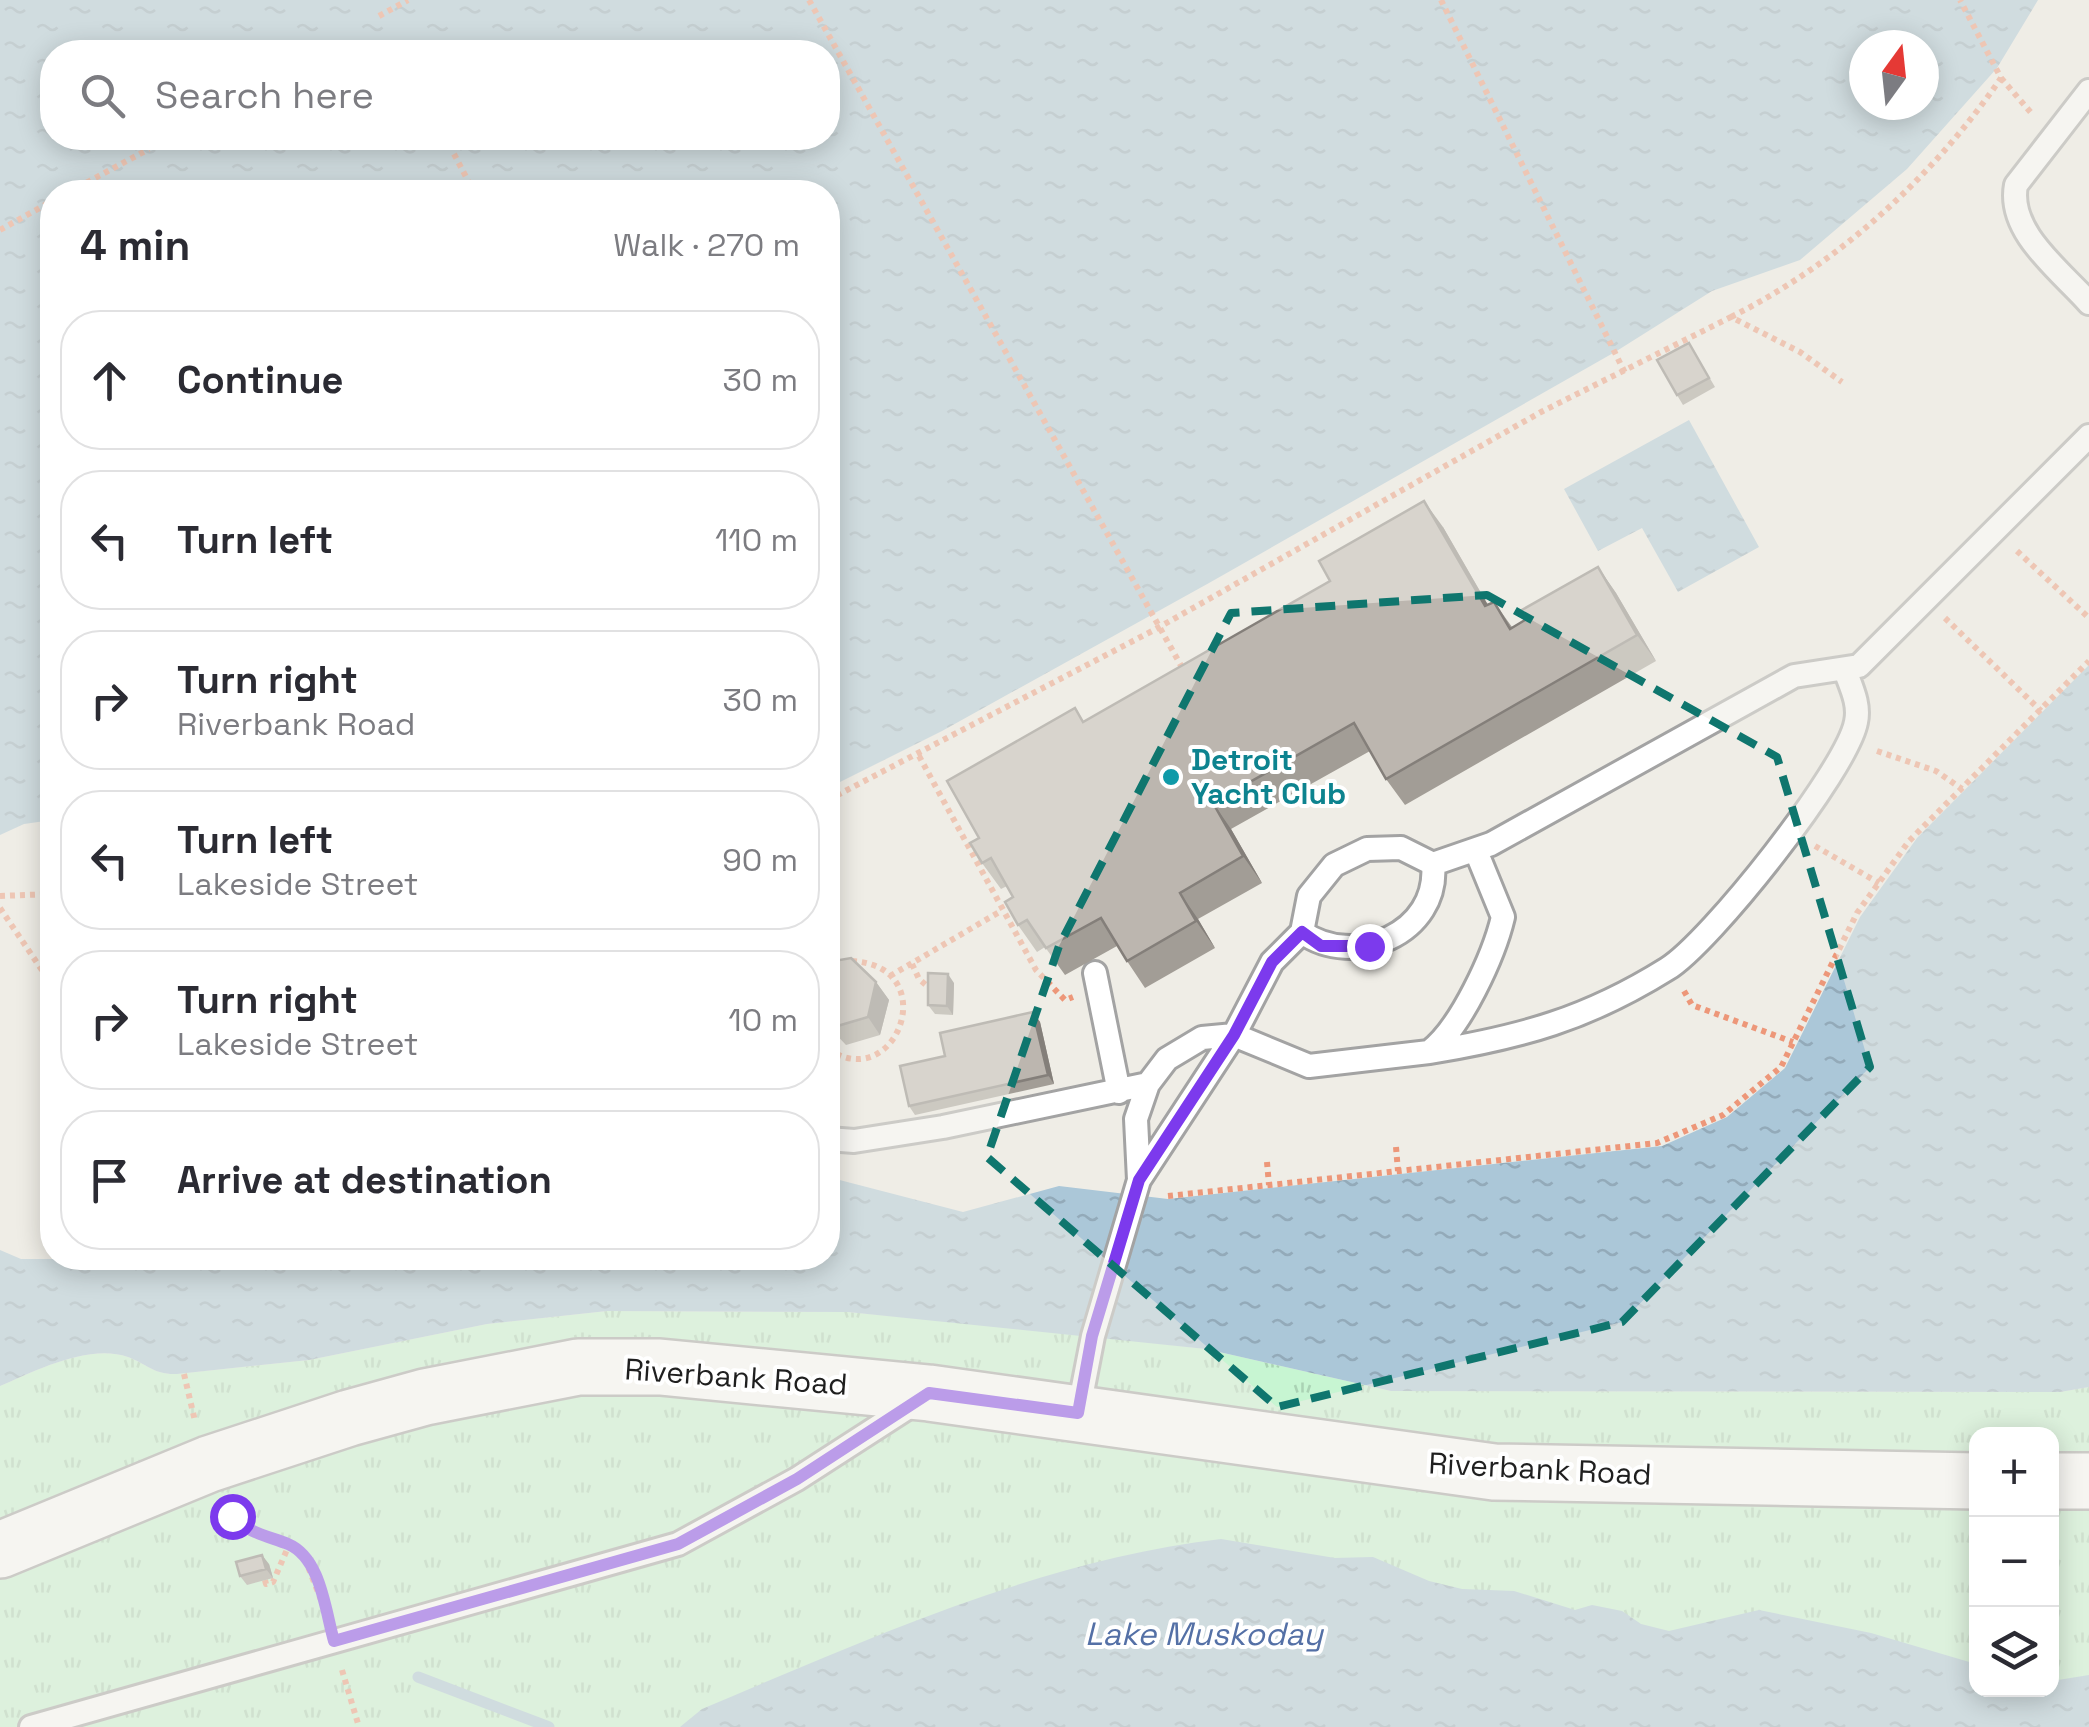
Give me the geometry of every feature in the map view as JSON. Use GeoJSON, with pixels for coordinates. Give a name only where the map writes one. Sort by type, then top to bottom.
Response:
{"type":"FeatureCollection","features":[{"type":"Feature","properties":{"kind":"street","name":"Riverbank Road"},"geometry":{"type":"LineString","coordinates":[[0,1550],[209,1464],[368,1412],[519,1376],[578,1367],[660,1367],[929,1393],[1307,1450],[1494,1472],[1969,1480]]}},
{"type":"Feature","properties":{"kind":"street"},"geometry":{"type":"LineString","coordinates":[[2059,1481],[2089,1481]]}},
{"type":"Feature","properties":{"kind":"lane"},"geometry":{"type":"LineString","coordinates":[[2089,91],[2016,185],[2014,208],[2020,224],[2089,304]]}},
{"type":"Feature","properties":{"kind":"lane"},"geometry":{"type":"LineString","coordinates":[[1078,1413],[1092,1336],[1139,1180],[1234,1035],[1272,962],[1302,932],[1308,896],[1320,878],[1347,856],[1366,849],[1400,848],[1433,864],[1476,851],[1794,676],[1858,666],[2089,436]]}},
{"type":"Feature","properties":{"kind":"lane"},"geometry":{"type":"LineString","coordinates":[[1139,1180],[1136,1118],[1148,1084],[1167,1059],[1202,1038],[1234,1035],[1309,1066],[1429,1052],[1518,1037],[1569,1020],[1669,968],[1696,946],[1792,828],[1844,752],[1858,716],[1845,670]]}},
{"type":"Feature","properties":{"kind":"lane"},"geometry":{"type":"LineString","coordinates":[[1429,1052],[1442,1042],[1458,1018],[1503,916],[1476,851]]}},
{"type":"Feature","properties":{"kind":"lane"},"geometry":{"type":"LineString","coordinates":[[1302,932],[1321,946],[1345,949],[1387,941],[1404,930],[1424,904],[1434,877],[1433,864]]}},
{"type":"Feature","properties":{"kind":"lane"},"geometry":{"type":"LineString","coordinates":[[1096,980],[1119,1092]]}},
{"type":"Feature","properties":{"kind":"lane"},"geometry":{"type":"LineString","coordinates":[[840,1140],[926,1130],[1148,1084]]}},
{"type":"Feature","properties":{"kind":"lane"},"geometry":{"type":"LineString","coordinates":[[32,1727],[678,1544],[797,1479],[929,1393]]}},
{"type":"Feature","properties":{"kind":"path"},"geometry":{"type":"LineString","coordinates":[[379,16],[408,0]]}},
{"type":"Feature","properties":{"kind":"path"},"geometry":{"type":"LineString","coordinates":[[809,0],[831,40]]}},
{"type":"Feature","properties":{"kind":"path"},"geometry":{"type":"LineString","coordinates":[[1441,0],[1626,374]]}},
{"type":"Feature","properties":{"kind":"path"},"geometry":{"type":"LineString","coordinates":[[1960,0],[2001,78],[2052,138]]}},
{"type":"Feature","properties":{"kind":"path"},"geometry":{"type":"LineString","coordinates":[[840,56],[1188,678]]}},
{"type":"Feature","properties":{"kind":"path"},"geometry":{"type":"LineString","coordinates":[[840,794],[1158,628],[1541,412],[1626,374],[1766,299],[1844,245],[1906,192],[1969,124],[2001,78]]}},
{"type":"Feature","properties":{"kind":"path"},"geometry":{"type":"LineString","coordinates":[[91,180],[147,150]]}},
{"type":"Feature","properties":{"kind":"path"},"geometry":{"type":"LineString","coordinates":[[454,154],[468,180]]}},
{"type":"Feature","properties":{"kind":"path"},"geometry":{"type":"LineString","coordinates":[[0,230],[40,208]]}},
{"type":"Feature","properties":{"kind":"path"},"geometry":{"type":"LineString","coordinates":[[1731,317],[1800,352],[1842,382]]}},
{"type":"Feature","properties":{"kind":"path"},"geometry":{"type":"LineString","coordinates":[[1996,529],[2089,618]]}},
{"type":"Feature","properties":{"kind":"path"},"geometry":{"type":"LineString","coordinates":[[1927,599],[2042,711]]}},
{"type":"Feature","properties":{"kind":"path"},"geometry":{"type":"LineString","coordinates":[[1168,1196],[1658,1143],[1723,1114],[1781,1067],[1857,913],[1910,840],[2089,661]]}},
{"type":"Feature","properties":{"kind":"path"},"geometry":{"type":"LineString","coordinates":[[1844,752],[1936,770],[1962,790]]}},
{"type":"Feature","properties":{"kind":"path"},"geometry":{"type":"LineString","coordinates":[[919,756],[1036,970],[1065,1000],[1096,980]]}},
{"type":"Feature","properties":{"kind":"path"},"geometry":{"type":"LineString","coordinates":[[1792,828],[1828,855],[1879,883]]}},
{"type":"Feature","properties":{"kind":"path"},"geometry":{"type":"LineString","coordinates":[[0,896],[40,894]]}},
{"type":"Feature","properties":{"kind":"path"},"geometry":{"type":"LineString","coordinates":[[0,908],[40,967]]}},
{"type":"Feature","properties":{"kind":"path"},"geometry":{"type":"LineString","coordinates":[[890,976],[1001,911]]}},
{"type":"Feature","properties":{"kind":"path"},"geometry":{"type":"LineString","coordinates":[[840,965],[868,962],[890,976],[902,996],[904,1012],[892,1042],[866,1058],[840,1054]]}},
{"type":"Feature","properties":{"kind":"path"},"geometry":{"type":"LineString","coordinates":[[912,964],[918,979],[935,994]]}},
{"type":"Feature","properties":{"kind":"path"},"geometry":{"type":"LineString","coordinates":[[1669,968],[1692,1005],[1794,1042]]}},
{"type":"Feature","properties":{"kind":"path"},"geometry":{"type":"LineString","coordinates":[[1396,1147],[1398,1171]]}},
{"type":"Feature","properties":{"kind":"path"},"geometry":{"type":"LineString","coordinates":[[1267,1162],[1269,1185]]}},
{"type":"Feature","properties":{"kind":"path"},"geometry":{"type":"LineString","coordinates":[[184,1374],[200,1438]]}},
{"type":"Feature","properties":{"kind":"path"},"geometry":{"type":"LineString","coordinates":[[222,1504],[248,1530],[289,1545],[310,1562],[359,1727]]}},
{"type":"Feature","properties":{"kind":"path"},"geometry":{"type":"LineString","coordinates":[[266,1580],[266,1584],[273,1582],[289,1545]]}},
{"type":"Feature","properties":{"kind":"highlighted area"},"geometry":{"type":"Polygon","coordinates":[[[1487,595],[1777,757],[1870,1067],[1622,1322],[1277,1407],[987,1157],[1059,946],[1231,613],[1487,595]]]}},
{"type":"Feature","properties":{"kind":"green space"},"geometry":{"type":"Polygon","coordinates":[[[607,1311],[848,1312],[1206,1349],[1391,1391],[2060,1392],[2089,1387],[2089,1727],[0,1727],[0,1386],[62,1361],[96,1354],[128,1357],[169,1374],[309,1360],[487,1324],[607,1311]]]}},
{"type":"Feature","properties":{"kind":"water"},"geometry":{"type":"Polygon","coordinates":[[[0,0],[2038,0],[1997,68],[1907,169],[1800,260],[1712,291],[1615,352],[1209,583],[942,731],[840,782],[840,180],[40,180],[40,822],[0,835],[0,0]]]}},
{"type":"Feature","properties":{"kind":"water"},"geometry":{"type":"Polygon","coordinates":[[[1689,420],[1759,547],[1678,592],[1642,528],[1598,551],[1564,489],[1689,420]]]}},
{"type":"Feature","properties":{"kind":"water"},"geometry":{"type":"Polygon","coordinates":[[[2089,665],[2089,1387],[2060,1392],[1391,1391],[1206,1349],[848,1312],[607,1311],[487,1324],[309,1360],[177,1374],[156,1371],[128,1357],[96,1354],[62,1361],[0,1386],[0,1250],[21,1259],[40,1259],[40,1270],[840,1270],[840,1180],[963,1212],[1059,1186],[1168,1199],[1662,1146],[1727,1117],[1785,1068],[1860,917],[1917,838],[2089,665]]]}},
{"type":"Feature","properties":{"kind":"water","name":"Lake Muskoday"},"geometry":{"type":"Polygon","coordinates":[[[1221,1539],[1335,1558],[1373,1557],[1429,1581],[1462,1589],[1514,1591],[1575,1610],[1592,1605],[1622,1611],[1641,1624],[1669,1631],[1759,1610],[1871,1633],[1969,1662],[1969,1697],[2059,1697],[2059,1680],[2089,1675],[2089,1727],[680,1727],[702,1709],[956,1606],[1086,1565],[1221,1539]]]}},
{"type":"Feature","properties":{"kind":"building"},"geometry":{"type":"Polygon","coordinates":[[[1689,343],[1709,378],[1677,395],[1657,360],[1689,343]]]}},
{"type":"Feature","properties":{"kind":"building","name":"Detroit Yacht Club"},"geometry":{"type":"Polygon","coordinates":[[[1424,501],[1485,606],[1494,602],[1510,629],[1525,620],[1520,611],[1598,567],[1637,635],[1386,779],[1354,723],[1213,803],[1243,856],[1180,893],[1196,921],[1127,961],[1101,918],[1046,948],[1027,920],[1018,925],[1005,902],[1013,897],[991,858],[982,863],[970,843],[979,838],[947,781],[1075,708],[1083,722],[1330,581],[1319,561],[1424,501]]]}},
{"type":"Feature","properties":{"kind":"building"},"geometry":{"type":"Polygon","coordinates":[[[851,958],[876,982],[868,1017],[840,1025],[840,960],[851,958]]]}},
{"type":"Feature","properties":{"kind":"building"},"geometry":{"type":"Polygon","coordinates":[[[928,973],[948,974],[947,1006],[928,1005],[928,973]]]}},
{"type":"Feature","properties":{"kind":"building"},"geometry":{"type":"Polygon","coordinates":[[[1033,1012],[1048,1075],[909,1106],[900,1066],[945,1056],[940,1033],[1033,1012]]]}},
{"type":"Feature","properties":{"kind":"building"},"geometry":{"type":"Polygon","coordinates":[[[262,1555],[266,1569],[240,1576],[236,1562],[262,1555]]]}},
{"type":"Feature","properties":{"kind":"waterway"},"geometry":{"type":"LineString","coordinates":[[418,1677],[549,1727]]}},
{"type":"Feature","properties":{"kind":"place","name":"Detroit Yacht Club"},"geometry":{"type":"Point","coordinates":[1171,777]}},
{"type":"Feature","properties":{"kind":"route"},"geometry":{"type":"LineString","coordinates":[[232,1516],[248,1530],[295,1548],[310,1562],[334,1641],[678,1544],[797,1479],[929,1393],[1078,1413],[1092,1336],[1139,1180],[1234,1035],[1272,962],[1302,932],[1321,946],[1369,946]]}}]}
